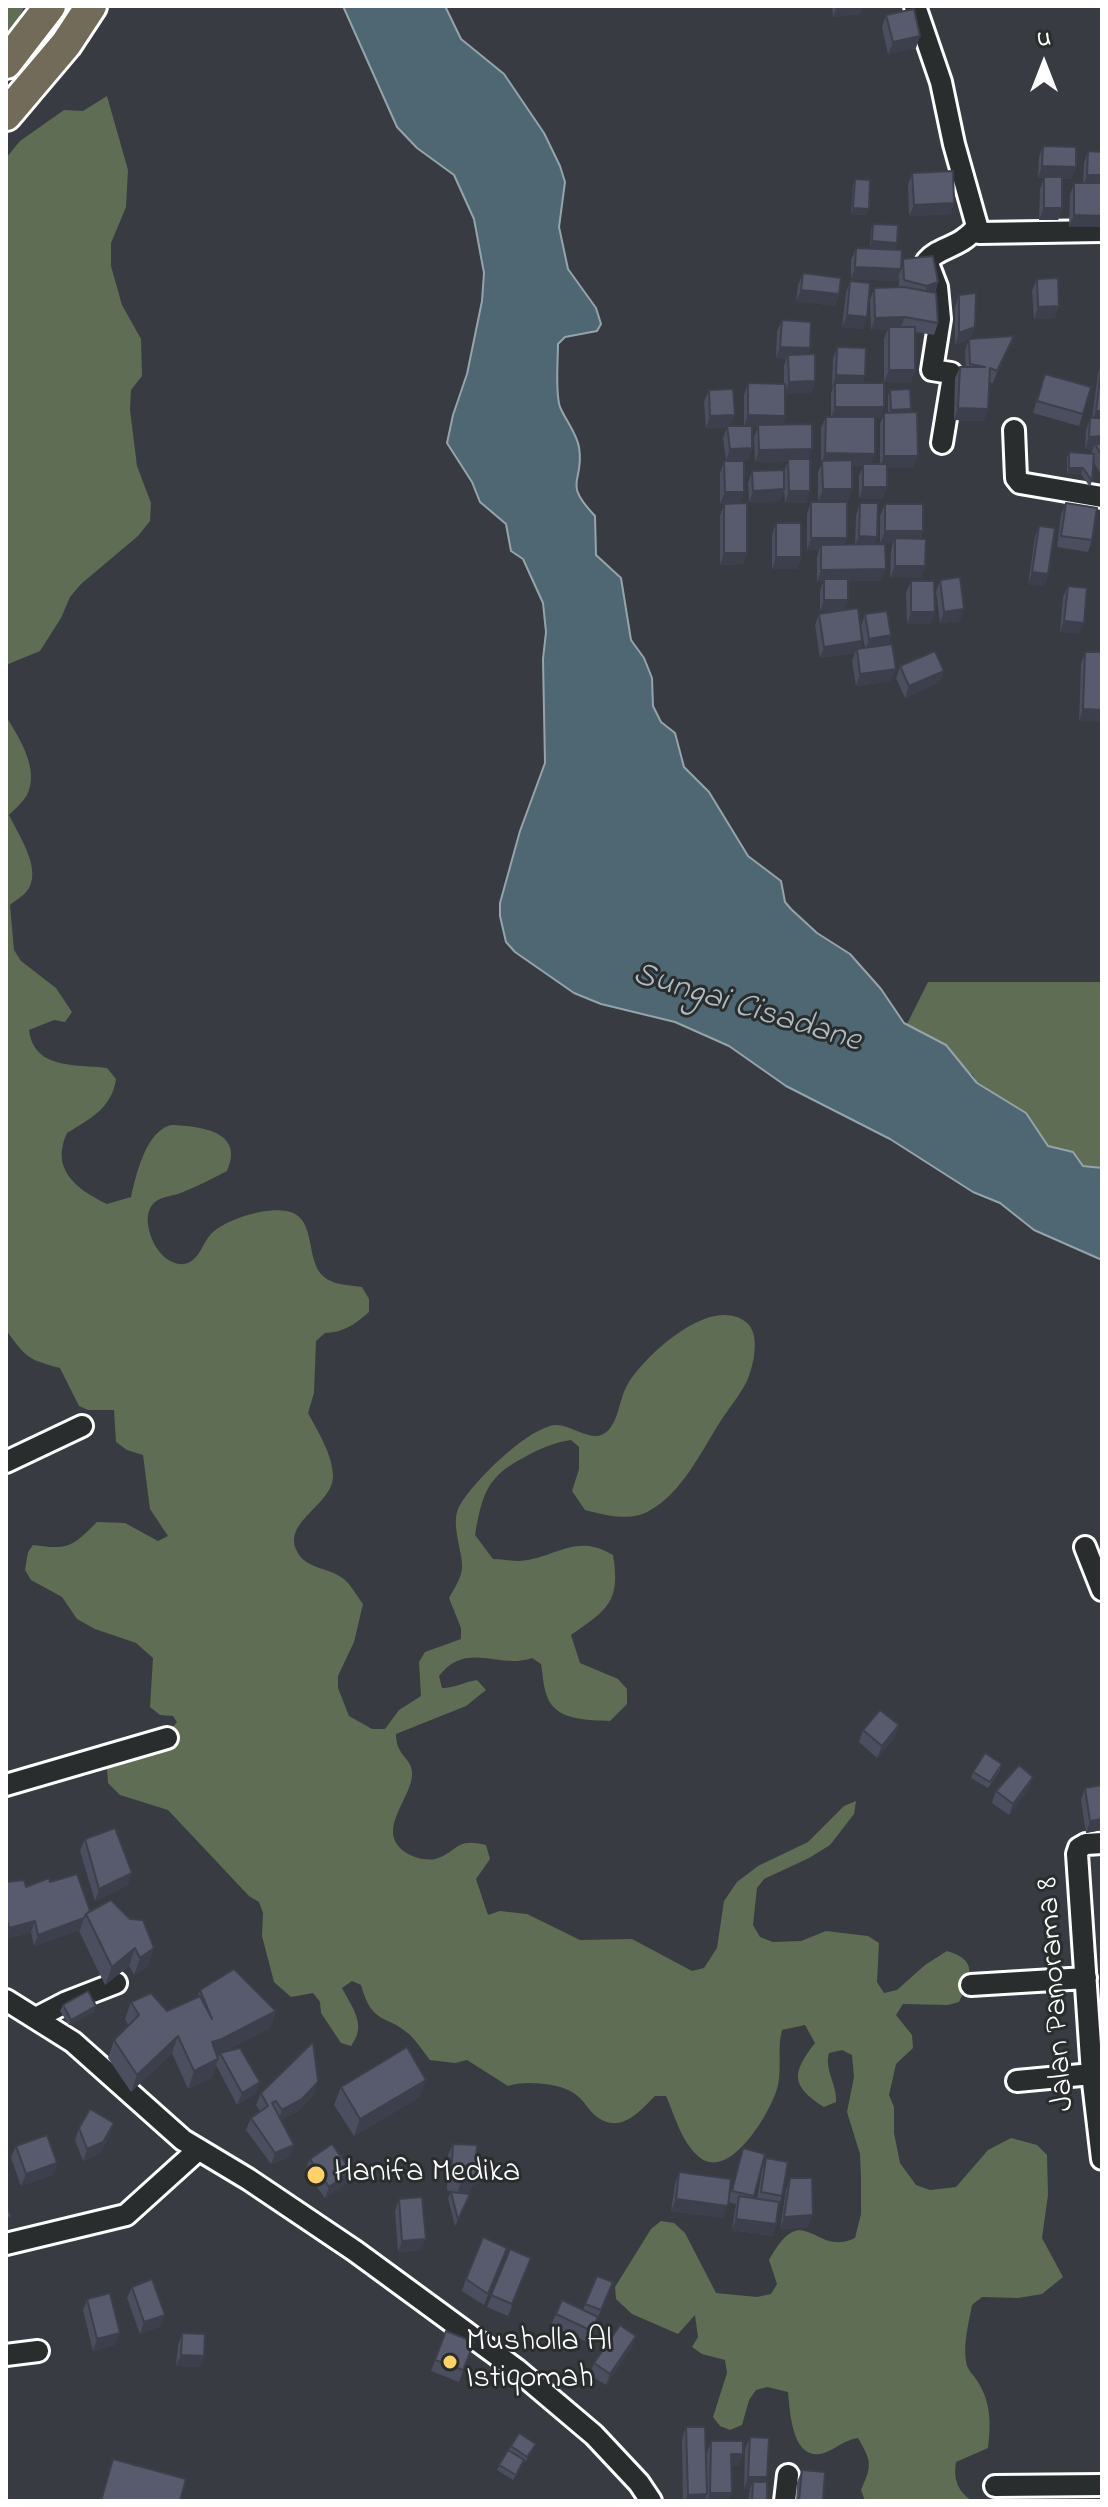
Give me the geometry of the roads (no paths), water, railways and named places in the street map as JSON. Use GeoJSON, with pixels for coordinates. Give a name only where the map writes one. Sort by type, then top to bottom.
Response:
{"type":"FeatureCollection","features":[{"type":"Feature","properties":{"kind":"highway"},"geometry":{"type":"LineString","coordinates":[[6,115],[66,44],[91,6]]}},
{"type":"Feature","properties":{"kind":"highway"},"geometry":{"type":"LineString","coordinates":[[6,63],[43,17]]}},
{"type":"Feature","properties":{"kind":"street"},"geometry":{"type":"LineString","coordinates":[[915,6],[941,82],[976,228],[984,234],[1102,231]]}},
{"type":"Feature","properties":{"kind":"street"},"geometry":{"type":"LineString","coordinates":[[942,443],[953,376],[932,370],[940,319],[937,287],[927,261],[934,254],[960,244],[976,228]]}},
{"type":"Feature","properties":{"kind":"street"},"geometry":{"type":"LineString","coordinates":[[1014,430],[1016,478],[1020,483],[1102,497]]}},
{"type":"Feature","properties":{"kind":"street"},"geometry":{"type":"LineString","coordinates":[[6,1462],[82,1426]]}},
{"type":"Feature","properties":{"kind":"street"},"geometry":{"type":"LineString","coordinates":[[1085,1547],[1102,1590]]}},
{"type":"Feature","properties":{"kind":"street"},"geometry":{"type":"LineString","coordinates":[[6,1785],[167,1738]]}},
{"type":"Feature","properties":{"kind":"street","name":"Jalan Panorama 8"},"geometry":{"type":"LineString","coordinates":[[1102,1843],[1086,1844],[1079,1848],[1077,1854],[1092,2074],[1102,2159]]}},
{"type":"Feature","properties":{"kind":"street"},"geometry":{"type":"LineString","coordinates":[[971,1985],[1086,1978]]}},
{"type":"Feature","properties":{"kind":"street"},"geometry":{"type":"LineString","coordinates":[[36,2018],[116,1983]]}},
{"type":"Feature","properties":{"kind":"street"},"geometry":{"type":"LineString","coordinates":[[6,2000],[73,2042],[141,2104],[198,2150],[248,2179],[355,2251],[516,2369],[594,2435],[639,2483],[651,2501]]}},
{"type":"Feature","properties":{"kind":"street"},"geometry":{"type":"LineString","coordinates":[[1017,2081],[1092,2074]]}},
{"type":"Feature","properties":{"kind":"street"},"geometry":{"type":"LineString","coordinates":[[6,2244],[126,2215],[198,2150]]}},
{"type":"Feature","properties":{"kind":"street"},"geometry":{"type":"LineString","coordinates":[[6,2355],[38,2351]]}},
{"type":"Feature","properties":{"kind":"street"},"geometry":{"type":"LineString","coordinates":[[785,2501],[788,2475]]}},
{"type":"Feature","properties":{"kind":"street"},"geometry":{"type":"LineString","coordinates":[[995,2486],[1102,2485]]}},
{"type":"Feature","properties":{"kind":"water","name":"Sungai Cisadane"},"geometry":{"type":"Polygon","coordinates":[[[343,6],[445,6],[461,39],[504,74],[544,133],[565,182],[559,227],[568,269],[596,308],[601,324],[597,331],[565,337],[558,344],[558,401],[579,447],[576,482],[579,495],[595,516],[596,555],[621,578],[631,640],[644,658],[652,678],[653,706],[661,722],[675,733],[684,767],[709,792],[748,856],[781,881],[785,902],[791,909],[817,933],[850,954],[881,989],[904,1023],[946,1045],[977,1083],[1026,1113],[1048,1146],[1073,1152],[1083,1166],[1102,1168],[1102,1260],[1034,1230],[1000,1203],[973,1192],[890,1139],[786,1086],[729,1046],[675,1022],[601,1004],[574,993],[515,952],[506,942],[500,903],[520,831],[545,763],[543,659],[546,632],[543,603],[523,559],[511,551],[506,524],[480,502],[472,482],[447,443],[467,374],[482,301],[484,273],[474,219],[454,175],[417,148],[397,127],[343,6]]]}},
{"type":"Feature","properties":{"kind":"place","name":"Hanifa Medika"},"geometry":{"type":"Point","coordinates":[316,2175]}},
{"type":"Feature","properties":{"kind":"place","name":"Musholla Al Istiqomah"},"geometry":{"type":"Point","coordinates":[450,2362]}}]}
